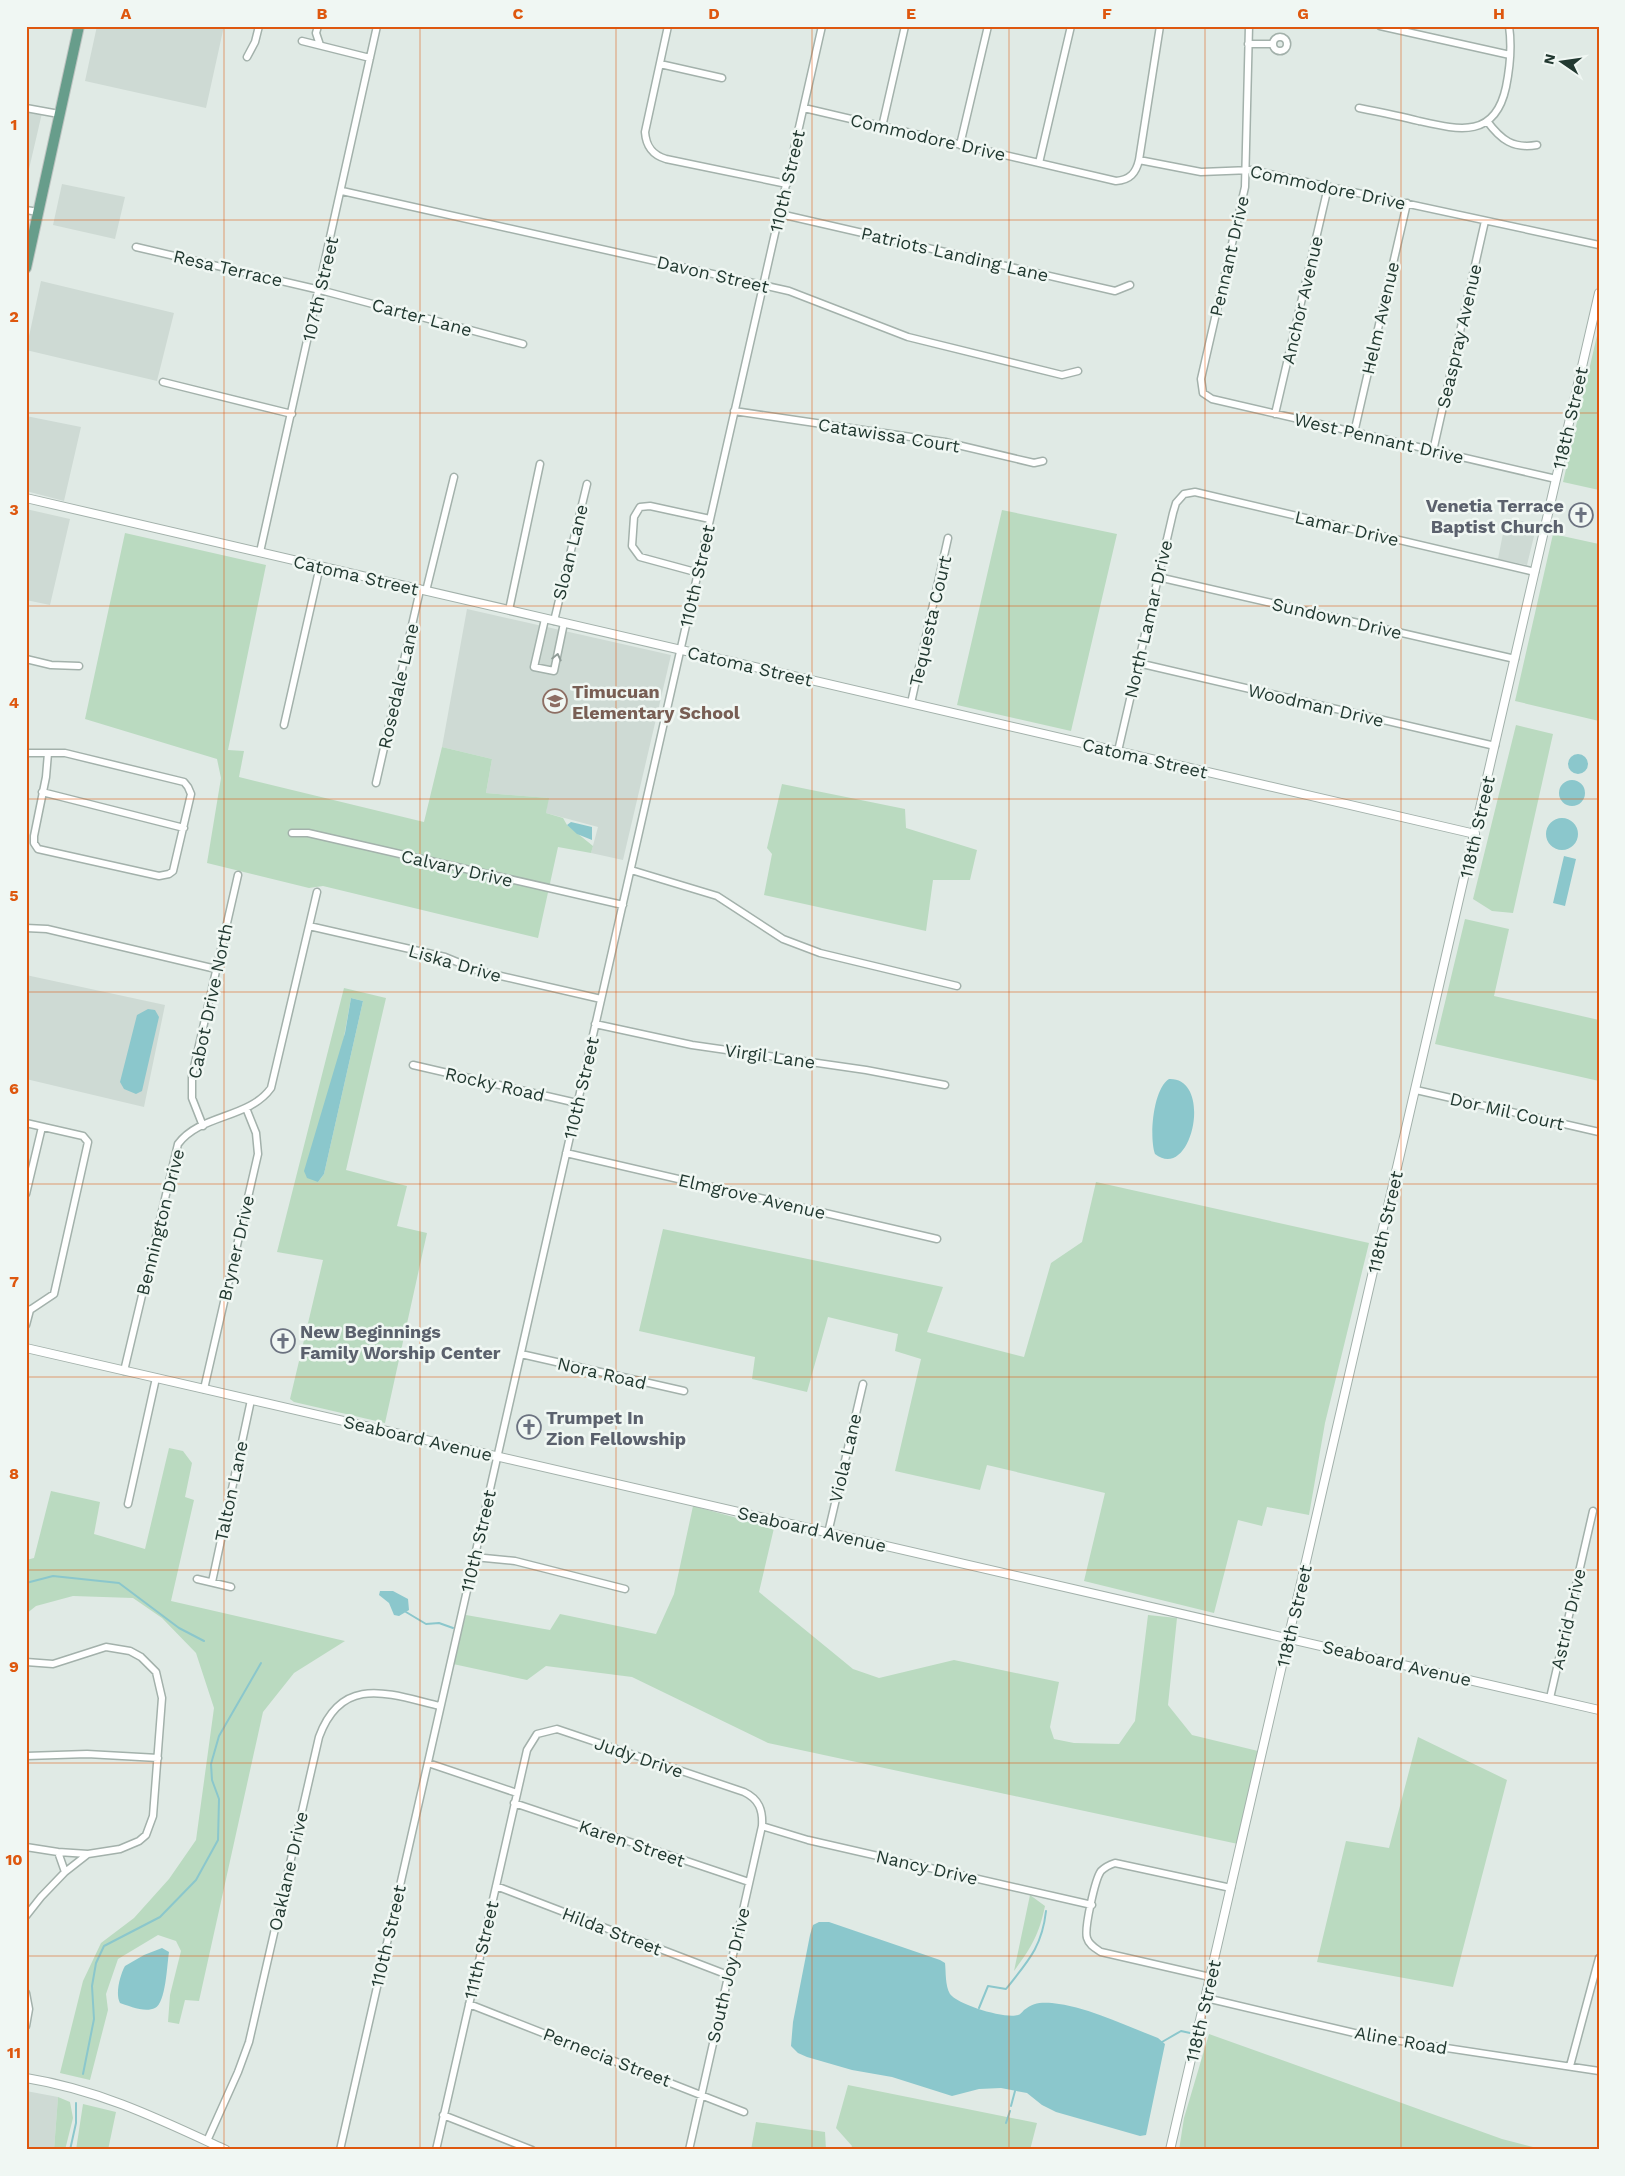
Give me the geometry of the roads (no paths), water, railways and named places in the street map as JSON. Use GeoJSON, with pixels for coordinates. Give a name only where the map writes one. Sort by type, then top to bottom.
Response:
{"type":"FeatureCollection","features":[{"type":"Feature","properties":{"kind":"main road"},"geometry":{"type":"LineString","coordinates":[[26,268],[79,26]]}},
{"type":"Feature","properties":{"kind":"street"},"geometry":{"type":"LineString","coordinates":[[247,56],[255,42],[259,26]]}},
{"type":"Feature","properties":{"kind":"street"},"geometry":{"type":"LineString","coordinates":[[318,26],[316,34],[320,45]]}},
{"type":"Feature","properties":{"kind":"street","name":"107th Street"},"geometry":{"type":"LineString","coordinates":[[260,552],[320,290],[377,26]]}},
{"type":"Feature","properties":{"kind":"street"},"geometry":{"type":"LineString","coordinates":[[668,26],[645,132],[649,147],[654,153],[666,159],[787,184]]}},
{"type":"Feature","properties":{"kind":"street","name":"110th Street"},"geometry":{"type":"LineString","coordinates":[[340,2150],[822,26]]}},
{"type":"Feature","properties":{"kind":"street"},"geometry":{"type":"LineString","coordinates":[[882,127],[905,26]]}},
{"type":"Feature","properties":{"kind":"street"},"geometry":{"type":"LineString","coordinates":[[960,145],[988,26]]}},
{"type":"Feature","properties":{"kind":"street"},"geometry":{"type":"LineString","coordinates":[[1039,163],[1070,26]]}},
{"type":"Feature","properties":{"kind":"street"},"geometry":{"type":"LineString","coordinates":[[1139,160],[1160,26]]}},
{"type":"Feature","properties":{"kind":"street","name":"Pennant Drive"},"geometry":{"type":"LineString","coordinates":[[1203,393],[1201,379],[1245,186],[1249,26]]}},
{"type":"Feature","properties":{"kind":"street"},"geometry":{"type":"LineString","coordinates":[[1380,26],[1510,55]]}},
{"type":"Feature","properties":{"kind":"street"},"geometry":{"type":"LineString","coordinates":[[1359,108],[1454,128],[1473,128],[1487,122],[1500,105],[1504,95],[1510,55],[1509,26]]}},
{"type":"Feature","properties":{"kind":"street"},"geometry":{"type":"LineString","coordinates":[[302,41],[370,58]]}},
{"type":"Feature","properties":{"kind":"street"},"geometry":{"type":"LineString","coordinates":[[1248,44],[1273,44]]}},
{"type":"Feature","properties":{"kind":"street"},"geometry":{"type":"LineString","coordinates":[[660,64],[722,78]]}},
{"type":"Feature","properties":{"kind":"street"},"geometry":{"type":"LineString","coordinates":[[26,108],[59,114]]}},
{"type":"Feature","properties":{"kind":"street","name":"Commodore Drive"},"geometry":{"type":"LineString","coordinates":[[804,108],[1116,181],[1132,177],[1139,160],[1201,172],[1246,170],[1599,245]]}},
{"type":"Feature","properties":{"kind":"street"},"geometry":{"type":"LineString","coordinates":[[1487,122],[1497,134],[1512,145],[1524,147],[1537,145]]}},
{"type":"Feature","properties":{"kind":"street","name":"Anchor Avenue"},"geometry":{"type":"LineString","coordinates":[[1276,414],[1328,187]]}},
{"type":"Feature","properties":{"kind":"street","name":"Davon Street"},"geometry":{"type":"LineString","coordinates":[[342,191],[798,294],[927,343],[1062,374],[1078,371]]}},
{"type":"Feature","properties":{"kind":"street","name":"Helm Avenue"},"geometry":{"type":"LineString","coordinates":[[1354,433],[1406,203]]}},
{"type":"Feature","properties":{"kind":"street"},"geometry":{"type":"LineString","coordinates":[[26,210],[38,212]]}},
{"type":"Feature","properties":{"kind":"street","name":"Patriots Landing Lane"},"geometry":{"type":"LineString","coordinates":[[780,214],[1114,291],[1130,285]]}},
{"type":"Feature","properties":{"kind":"street","name":"Seaspray Avenue"},"geometry":{"type":"LineString","coordinates":[[1433,451],[1486,221]]}},
{"type":"Feature","properties":{"kind":"street","name":"Resa Terrace"},"geometry":{"type":"LineString","coordinates":[[136,247],[320,290]]}},
{"type":"Feature","properties":{"kind":"street","name":"Carter Lane"},"geometry":{"type":"LineString","coordinates":[[320,290],[523,344]]}},
{"type":"Feature","properties":{"kind":"street","name":"118th Street"},"geometry":{"type":"LineString","coordinates":[[1170,2150],[1599,293]]}},
{"type":"Feature","properties":{"kind":"street"},"geometry":{"type":"LineString","coordinates":[[163,382],[292,414]]}},
{"type":"Feature","properties":{"kind":"street","name":"West Pennant Drive"},"geometry":{"type":"LineString","coordinates":[[1203,393],[1212,399],[1556,479]]}},
{"type":"Feature","properties":{"kind":"street","name":"Catawissa Court"},"geometry":{"type":"LineString","coordinates":[[734,411],[877,430],[946,442],[1034,463],[1043,461]]}},
{"type":"Feature","properties":{"kind":"street"},"geometry":{"type":"LineString","coordinates":[[509,610],[540,464]]}},
{"type":"Feature","properties":{"kind":"street","name":"Rosedale Lane"},"geometry":{"type":"LineString","coordinates":[[376,783],[423,590],[454,477]]}},
{"type":"Feature","properties":{"kind":"street","name":"Sloan Lane"},"geometry":{"type":"LineString","coordinates":[[554,621],[587,484]]}},
{"type":"Feature","properties":{"kind":"street","name":"Lamar Drive"},"geometry":{"type":"LineString","coordinates":[[1188,492],[1535,572]]}},
{"type":"Feature","properties":{"kind":"street","name":"North Lamar Drive"},"geometry":{"type":"LineString","coordinates":[[1118,751],[1176,504],[1180,497],[1188,492]]}},
{"type":"Feature","properties":{"kind":"street","name":"Catoma Street"},"geometry":{"type":"LineString","coordinates":[[26,498],[1475,834]]}},
{"type":"Feature","properties":{"kind":"street"},"geometry":{"type":"LineString","coordinates":[[699,573],[640,557],[632,546],[634,517],[640,507],[650,506],[710,519]]}},
{"type":"Feature","properties":{"kind":"street","name":"Tequesta Court"},"geometry":{"type":"LineString","coordinates":[[911,704],[948,538]]}},
{"type":"Feature","properties":{"kind":"street"},"geometry":{"type":"LineString","coordinates":[[284,724],[320,566]]}},
{"type":"Feature","properties":{"kind":"street","name":"Sundown Drive"},"geometry":{"type":"LineString","coordinates":[[1158,576],[1515,659]]}},
{"type":"Feature","properties":{"kind":"street"},"geometry":{"type":"LineString","coordinates":[[545,618],[534,666],[554,671],[564,623]]}},
{"type":"Feature","properties":{"kind":"street"},"geometry":{"type":"LineString","coordinates":[[26,659],[52,665],[79,666]]}},
{"type":"Feature","properties":{"kind":"street","name":"Woodman Drive"},"geometry":{"type":"LineString","coordinates":[[1138,663],[1495,746]]}},
{"type":"Feature","properties":{"kind":"street"},"geometry":{"type":"LineString","coordinates":[[26,754],[48,753],[65,753],[184,782],[191,794],[176,865],[173,871],[164,876],[38,849],[34,843],[34,836],[48,753]]}},
{"type":"Feature","properties":{"kind":"street"},"geometry":{"type":"LineString","coordinates":[[42,792],[184,828]]}},
{"type":"Feature","properties":{"kind":"street","name":"Calvary Drive"},"geometry":{"type":"LineString","coordinates":[[292,833],[308,833],[622,905]]}},
{"type":"Feature","properties":{"kind":"street"},"geometry":{"type":"LineString","coordinates":[[631,870],[717,896],[783,940],[820,953],[957,986]]}},
{"type":"Feature","properties":{"kind":"street","name":"Cabot Drive North"},"geometry":{"type":"LineString","coordinates":[[203,1126],[192,1098],[192,1076],[238,875]]}},
{"type":"Feature","properties":{"kind":"street","name":"Bennington Drive"},"geometry":{"type":"LineString","coordinates":[[124,1371],[175,1152],[183,1137],[203,1126],[246,1108],[264,1097],[275,1076],[317,892]]}},
{"type":"Feature","properties":{"kind":"street","name":"Liska Drive"},"geometry":{"type":"LineString","coordinates":[[310,926],[445,957],[479,971],[601,999]]}},
{"type":"Feature","properties":{"kind":"street"},"geometry":{"type":"LineString","coordinates":[[26,928],[47,929],[216,969]]}},
{"type":"Feature","properties":{"kind":"street","name":"Virgil Lane"},"geometry":{"type":"LineString","coordinates":[[595,1024],[692,1045],[866,1070],[946,1085]]}},
{"type":"Feature","properties":{"kind":"street","name":"Rocky Road"},"geometry":{"type":"LineString","coordinates":[[413,1065],[577,1103]]}},
{"type":"Feature","properties":{"kind":"street","name":"Dor Mil Court"},"geometry":{"type":"LineString","coordinates":[[1416,1090],[1599,1132]]}},
{"type":"Feature","properties":{"kind":"street","name":"Bryner Drive"},"geometry":{"type":"LineString","coordinates":[[204,1389],[258,1154],[256,1133],[246,1108]]}},
{"type":"Feature","properties":{"kind":"street"},"geometry":{"type":"LineString","coordinates":[[26,1123],[83,1136],[88,1142],[54,1294],[28,1310],[26,1325]]}},
{"type":"Feature","properties":{"kind":"street"},"geometry":{"type":"LineString","coordinates":[[26,1194],[42,1127]]}},
{"type":"Feature","properties":{"kind":"street","name":"Elmgrove Avenue"},"geometry":{"type":"LineString","coordinates":[[566,1153],[938,1239]]}},
{"type":"Feature","properties":{"kind":"street","name":"Seaboard Avenue"},"geometry":{"type":"LineString","coordinates":[[26,1348],[1599,1710]]}},
{"type":"Feature","properties":{"kind":"street","name":"Nora Road"},"geometry":{"type":"LineString","coordinates":[[521,1354],[684,1391]]}},
{"type":"Feature","properties":{"kind":"street"},"geometry":{"type":"LineString","coordinates":[[128,1504],[156,1378]]}},
{"type":"Feature","properties":{"kind":"street","name":"Viola Lane"},"geometry":{"type":"LineString","coordinates":[[828,1533],[863,1384]]}},
{"type":"Feature","properties":{"kind":"street","name":"Talton Lane"},"geometry":{"type":"LineString","coordinates":[[212,1582],[251,1400]]}},
{"type":"Feature","properties":{"kind":"street","name":"Astrid Drive"},"geometry":{"type":"LineString","coordinates":[[1550,1698],[1593,1511]]}},
{"type":"Feature","properties":{"kind":"street"},"geometry":{"type":"LineString","coordinates":[[474,1557],[515,1561],[625,1588]]}},
{"type":"Feature","properties":{"kind":"street"},"geometry":{"type":"LineString","coordinates":[[197,1579],[231,1587]]}},
{"type":"Feature","properties":{"kind":"street"},"geometry":{"type":"LineString","coordinates":[[26,1662],[53,1664],[106,1647],[130,1651],[142,1657],[156,1672],[162,1698],[153,1816],[146,1834],[139,1841],[120,1849],[88,1854],[26,1847]]}},
{"type":"Feature","properties":{"kind":"street","name":"Oaklane Drive"},"geometry":{"type":"LineString","coordinates":[[207,2141],[238,2072],[249,2042],[319,1737],[324,1723],[336,1707],[362,1693],[382,1693],[440,1706]]}},
{"type":"Feature","properties":{"kind":"street","name":"Judy Drive"},"geometry":{"type":"LineString","coordinates":[[526,1750],[537,1734],[557,1729],[744,1792],[757,1801]]}},
{"type":"Feature","properties":{"kind":"street","name":"111th Street"},"geometry":{"type":"LineString","coordinates":[[436,2150],[526,1750]]}},
{"type":"Feature","properties":{"kind":"street"},"geometry":{"type":"LineString","coordinates":[[26,1756],[123,1755],[158,1758]]}},
{"type":"Feature","properties":{"kind":"street"},"geometry":{"type":"LineString","coordinates":[[428,1762],[516,1792]]}},
{"type":"Feature","properties":{"kind":"street","name":"South Joy Drive"},"geometry":{"type":"LineString","coordinates":[[689,2150],[762,1826],[763,1815],[757,1801]]}},
{"type":"Feature","properties":{"kind":"street","name":"Karen Street"},"geometry":{"type":"LineString","coordinates":[[514,1803],[749,1882]]}},
{"type":"Feature","properties":{"kind":"street","name":"Nancy Drive"},"geometry":{"type":"LineString","coordinates":[[762,1826],[808,1840],[1092,1905]]}},
{"type":"Feature","properties":{"kind":"street"},"geometry":{"type":"LineString","coordinates":[[58,1852],[65,1872]]}},
{"type":"Feature","properties":{"kind":"street"},"geometry":{"type":"LineString","coordinates":[[26,1916],[65,1872],[88,1854]]}},
{"type":"Feature","properties":{"kind":"street"},"geometry":{"type":"LineString","coordinates":[[1210,1977],[1101,1952],[1092,1947],[1087,1939],[1087,1927],[1098,1877],[1106,1866],[1121,1863],[1231,1888]]}},
{"type":"Feature","properties":{"kind":"street","name":"Hilda Street"},"geometry":{"type":"LineString","coordinates":[[496,1886],[728,1975]]}},
{"type":"Feature","properties":{"kind":"street"},"geometry":{"type":"LineString","coordinates":[[1570,2066],[1599,1958]]}},
{"type":"Feature","properties":{"kind":"street"},"geometry":{"type":"LineString","coordinates":[[26,1992],[29,2009],[26,2026]]}},
{"type":"Feature","properties":{"kind":"street","name":"Aline Road"},"geometry":{"type":"LineString","coordinates":[[1206,1998],[1367,2036],[1599,2071]]}},
{"type":"Feature","properties":{"kind":"street","name":"Pernecia Street"},"geometry":{"type":"LineString","coordinates":[[469,2004],[744,2112]]}},
{"type":"Feature","properties":{"kind":"street"},"geometry":{"type":"LineString","coordinates":[[26,2078],[86,2090],[110,2098],[226,2150]]}},
{"type":"Feature","properties":{"kind":"street"},"geometry":{"type":"LineString","coordinates":[[443,2115],[532,2150]]}},
{"type":"Feature","properties":{"kind":"water"},"geometry":{"type":"Polygon","coordinates":[[[1578,754],[1585,757],[1588,764],[1585,771],[1578,774],[1571,771],[1568,764],[1571,757],[1578,754]]]}},
{"type":"Feature","properties":{"kind":"water"},"geometry":{"type":"Polygon","coordinates":[[[1572,780],[1581,784],[1585,793],[1581,802],[1572,806],[1563,802],[1559,793],[1563,784],[1572,780]]]}},
{"type":"Feature","properties":{"kind":"water"},"geometry":{"type":"Polygon","coordinates":[[[1562,818],[1573,823],[1578,834],[1573,845],[1562,850],[1551,845],[1546,834],[1551,823],[1562,818]]]}},
{"type":"Feature","properties":{"kind":"water"},"geometry":{"type":"Polygon","coordinates":[[[571,822],[592,827],[592,840],[577,834],[567,825],[571,822]]]}},
{"type":"Feature","properties":{"kind":"water"},"geometry":{"type":"Polygon","coordinates":[[[1564,856],[1576,859],[1565,906],[1553,903],[1564,856]]]}},
{"type":"Feature","properties":{"kind":"water"},"geometry":{"type":"Polygon","coordinates":[[[351,998],[363,1001],[324,1174],[318,1182],[307,1178],[304,1171],[345,1033],[351,998]]]}},
{"type":"Feature","properties":{"kind":"water"},"geometry":{"type":"Polygon","coordinates":[[[148,1009],[155,1010],[159,1017],[142,1091],[136,1094],[124,1089],[120,1082],[137,1015],[148,1009]]]}},
{"type":"Feature","properties":{"kind":"water"},"geometry":{"type":"Polygon","coordinates":[[[1169,1079],[1183,1083],[1191,1094],[1194,1109],[1193,1127],[1188,1142],[1179,1154],[1168,1159],[1155,1154],[1152,1137],[1156,1103],[1159,1093],[1169,1079]]]}},
{"type":"Feature","properties":{"kind":"water"},"geometry":{"type":"Polygon","coordinates":[[[380,1591],[393,1591],[408,1599],[409,1610],[399,1616],[394,1615],[389,1603],[379,1595],[380,1591]]]}},
{"type":"Feature","properties":{"kind":"water"},"geometry":{"type":"Polygon","coordinates":[[[819,1922],[829,1922],[940,1960],[945,1963],[946,1983],[950,1994],[972,2007],[1012,2016],[1019,2015],[1030,2006],[1037,2004],[1065,2005],[1106,2017],[1158,2038],[1165,2044],[1146,2135],[1140,2136],[1056,2112],[1042,2105],[1027,2093],[1001,2088],[979,2089],[952,2096],[892,2077],[852,2070],[798,2053],[791,2046],[793,2022],[810,1935],[813,1925],[819,1922]]]}},
{"type":"Feature","properties":{"kind":"water"},"geometry":{"type":"Polygon","coordinates":[[[162,1948],[169,1952],[164,1991],[159,2005],[147,2010],[120,2003],[118,1995],[119,1984],[125,1966],[144,1955],[162,1948]]]}},
{"type":"Feature","properties":{"kind":"waterway"},"geometry":{"type":"LineString","coordinates":[[26,1583],[53,1576],[119,1583],[179,1628],[204,1641]]}},
{"type":"Feature","properties":{"kind":"waterway"},"geometry":{"type":"LineString","coordinates":[[406,1612],[426,1624],[439,1623],[453,1628]]}},
{"type":"Feature","properties":{"kind":"waterway"},"geometry":{"type":"LineString","coordinates":[[83,2074],[94,2019],[92,1986],[96,1963],[104,1946],[160,1917],[196,1880],[218,1840],[219,1799],[212,1780],[211,1764],[219,1736],[261,1663]]}},
{"type":"Feature","properties":{"kind":"waterway"},"geometry":{"type":"LineString","coordinates":[[979,2008],[988,1986],[1006,1989],[1027,1962],[1041,1934],[1046,1911]]}},
{"type":"Feature","properties":{"kind":"waterway"},"geometry":{"type":"LineString","coordinates":[[1162,2042],[1181,2031],[1190,2033]]}},
{"type":"Feature","properties":{"kind":"waterway"},"geometry":{"type":"LineString","coordinates":[[1011,2106],[1015,2091]]}},
{"type":"Feature","properties":{"kind":"waterway"},"geometry":{"type":"LineString","coordinates":[[70,2150],[76,2123],[76,2103]]}},
{"type":"Feature","properties":{"kind":"waterway"},"geometry":{"type":"LineString","coordinates":[[1006,2123],[1010,2111]]}},
{"type":"Feature","properties":{"kind":"place","name":"Venetia Terrace Baptist Church"},"geometry":{"type":"Point","coordinates":[1581,515]}},
{"type":"Feature","properties":{"kind":"place","name":"Timucuan Elementary School"},"geometry":{"type":"Point","coordinates":[555,701]}},
{"type":"Feature","properties":{"kind":"place","name":"New Beginnings Family Worship Center"},"geometry":{"type":"Point","coordinates":[283,1341]}},
{"type":"Feature","properties":{"kind":"place","name":"Trumpet In Zion Fellowship"},"geometry":{"type":"Point","coordinates":[529,1427]}}]}
